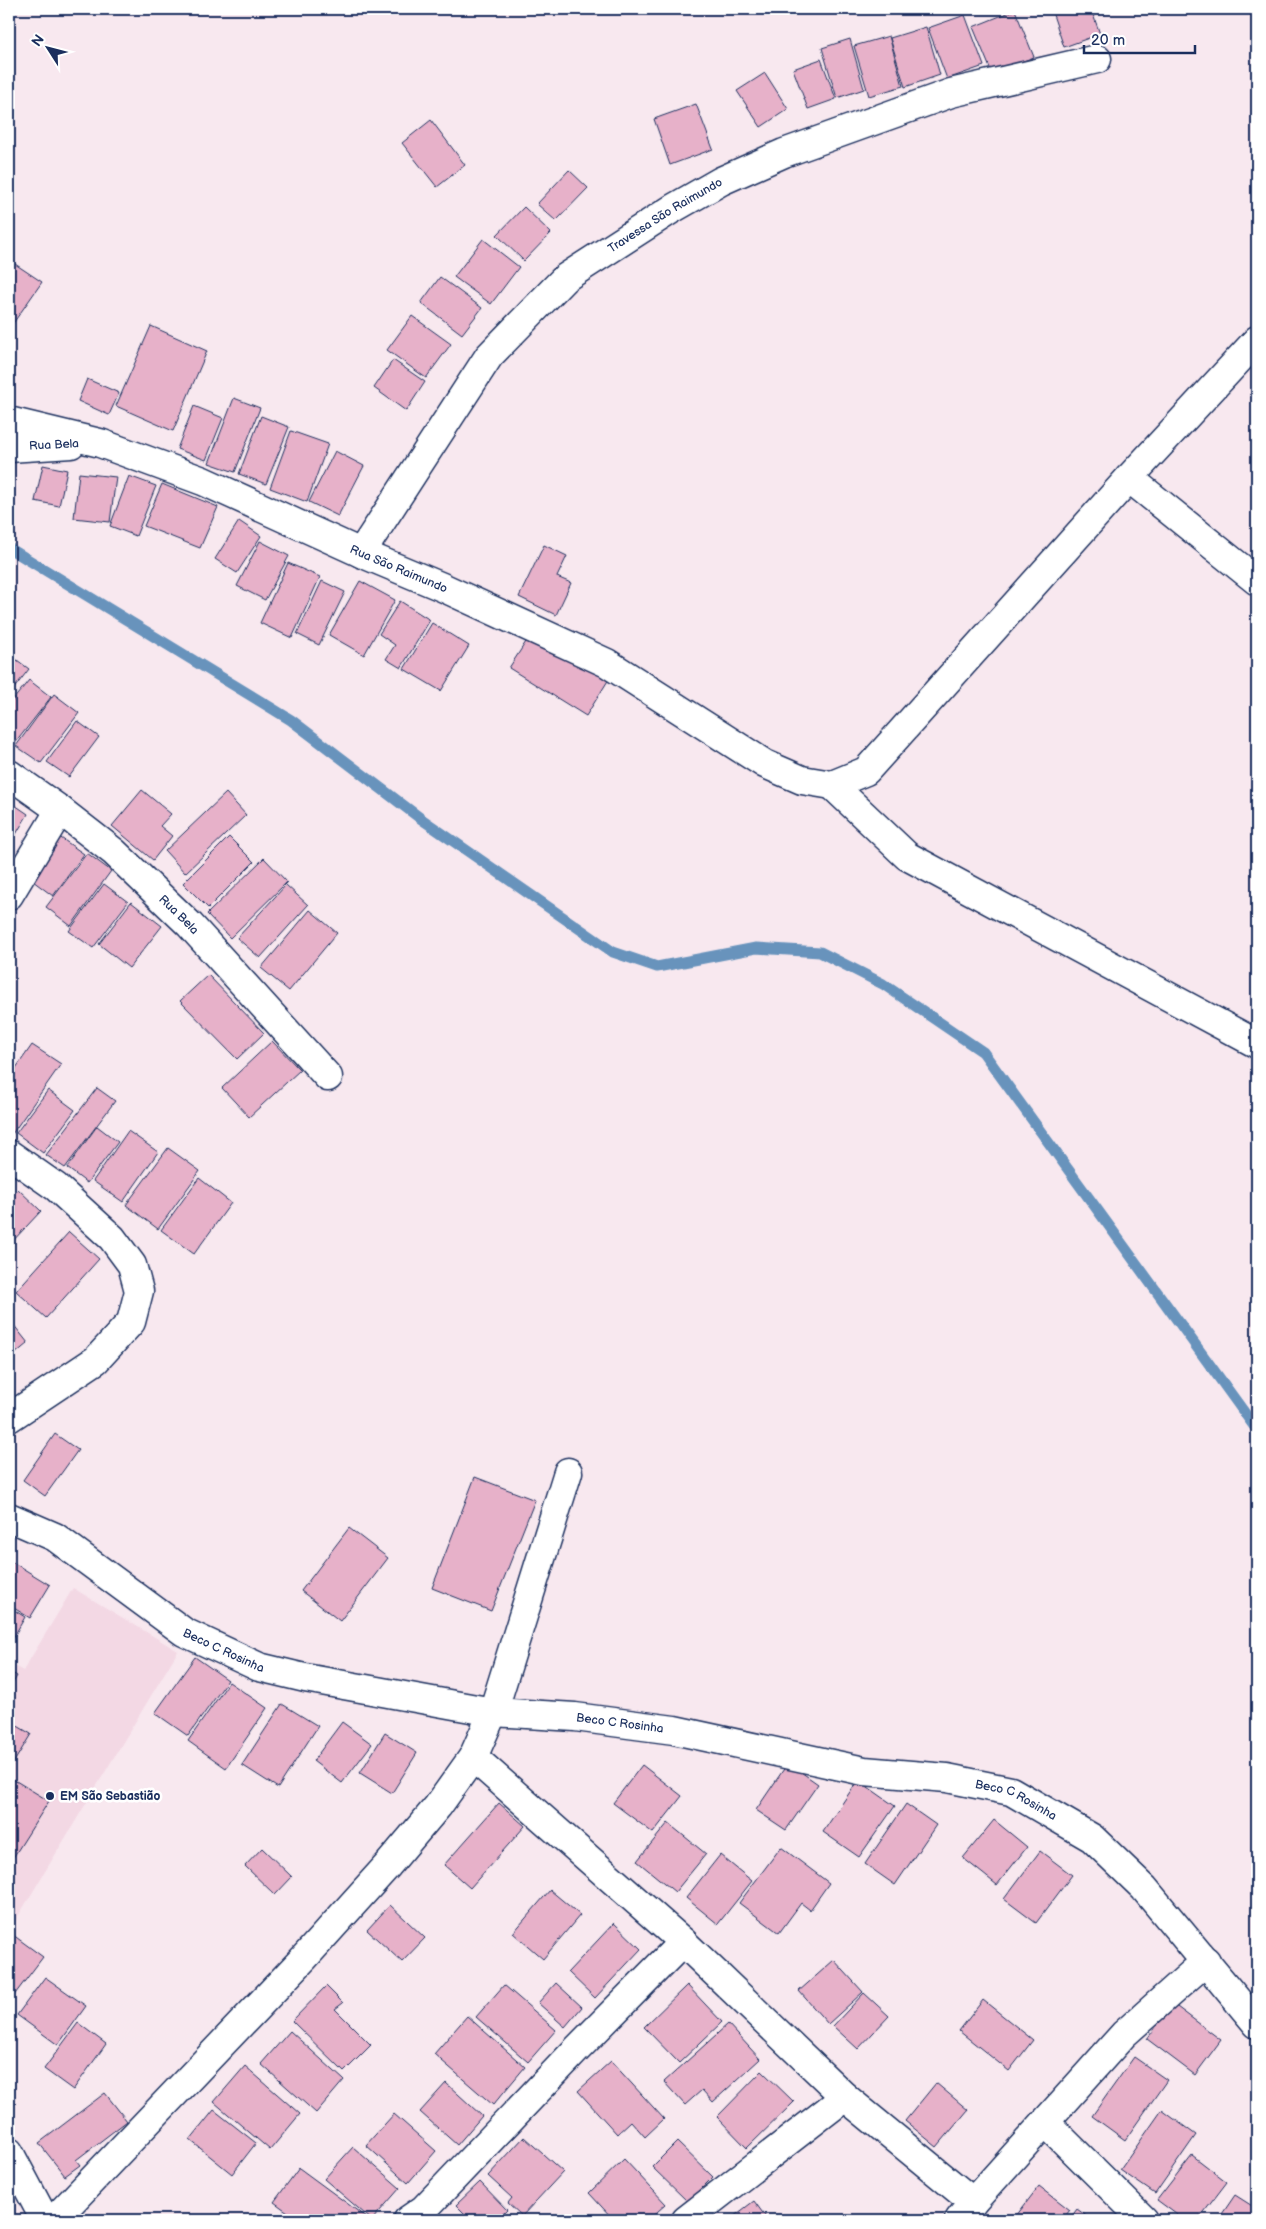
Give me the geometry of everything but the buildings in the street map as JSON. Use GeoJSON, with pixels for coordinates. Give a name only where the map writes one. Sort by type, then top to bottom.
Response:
{"type":"FeatureCollection","features":[{"type":"Feature","properties":{"kind":"street","name":"Travessa São Raimundo"},"geometry":{"type":"LineString","coordinates":[[361,553],[490,356],[565,278],[672,209],[721,181],[784,153],[951,93],[1097,58]]}},
{"type":"Feature","properties":{"kind":"street"},"geometry":{"type":"LineString","coordinates":[[1257,340],[1129,478],[866,771],[832,785],[907,856],[1257,1044]]}},
{"type":"Feature","properties":{"kind":"street","name":"Rua São Raimundo"},"geometry":{"type":"LineString","coordinates":[[9,421],[100,443],[203,481],[361,553],[442,587],[607,663],[765,764],[802,780],[832,785]]}},
{"type":"Feature","properties":{"kind":"street","name":"Rua Bela"},"geometry":{"type":"LineString","coordinates":[[9,448],[100,443]]}},
{"type":"Feature","properties":{"kind":"street"},"geometry":{"type":"LineString","coordinates":[[1129,478],[1257,581]]}},
{"type":"Feature","properties":{"kind":"street","name":"Rua Bela"},"geometry":{"type":"LineString","coordinates":[[9,774],[60,810],[114,852],[190,925],[328,1078]]}},
{"type":"Feature","properties":{"kind":"street"},"geometry":{"type":"LineString","coordinates":[[9,895],[60,810]]}},
{"type":"Feature","properties":{"kind":"street"},"geometry":{"type":"LineString","coordinates":[[9,1154],[56,1187],[112,1238],[132,1265],[139,1291],[131,1322],[96,1360],[9,1418]]}},
{"type":"Feature","properties":{"kind":"street"},"geometry":{"type":"LineString","coordinates":[[54,2220],[304,1958],[388,1865],[438,1806],[473,1757],[493,1712],[568,1472]]}},
{"type":"Feature","properties":{"kind":"street","name":"Beco C Rosinha"},"geometry":{"type":"LineString","coordinates":[[9,1517],[54,1537],[184,1632],[259,1667],[305,1678],[493,1712],[575,1717],[674,1730],[864,1771],[947,1778],[1011,1791],[1092,1838],[1144,1888],[1257,2024]]}},
{"type":"Feature","properties":{"kind":"street"},"geometry":{"type":"LineString","coordinates":[[473,1757],[683,1942],[966,2211],[1124,2034],[1206,1961]]}},
{"type":"Feature","properties":{"kind":"street"},"geometry":{"type":"LineString","coordinates":[[408,2220],[424,2209],[683,1942]]}},
{"type":"Feature","properties":{"kind":"street"},"geometry":{"type":"LineString","coordinates":[[686,2220],[845,2097]]}},
{"type":"Feature","properties":{"kind":"street"},"geometry":{"type":"LineString","coordinates":[[1045,2122],[1144,2220]]}},
{"type":"Feature","properties":{"kind":"street"},"geometry":{"type":"LineString","coordinates":[[9,2152],[45,2220]]}},
{"type":"Feature","properties":{"kind":"shaded area","name":"EM São Sebastião"},"geometry":{"type":"Polygon","coordinates":[[[73,1588],[178,1651],[14,1923],[9,1920],[9,1663],[23,1671],[73,1588]]]}},
{"type":"Feature","properties":{"kind":"waterway"},"geometry":{"type":"LineString","coordinates":[[9,548],[291,720],[420,818],[613,952],[657,967],[756,948],[820,952],[883,984],[983,1052],[1257,1430]]}},
{"type":"Feature","properties":{"kind":"place","name":"EM São Sebastião"},"geometry":{"type":"Point","coordinates":[50,1796]}}]}
